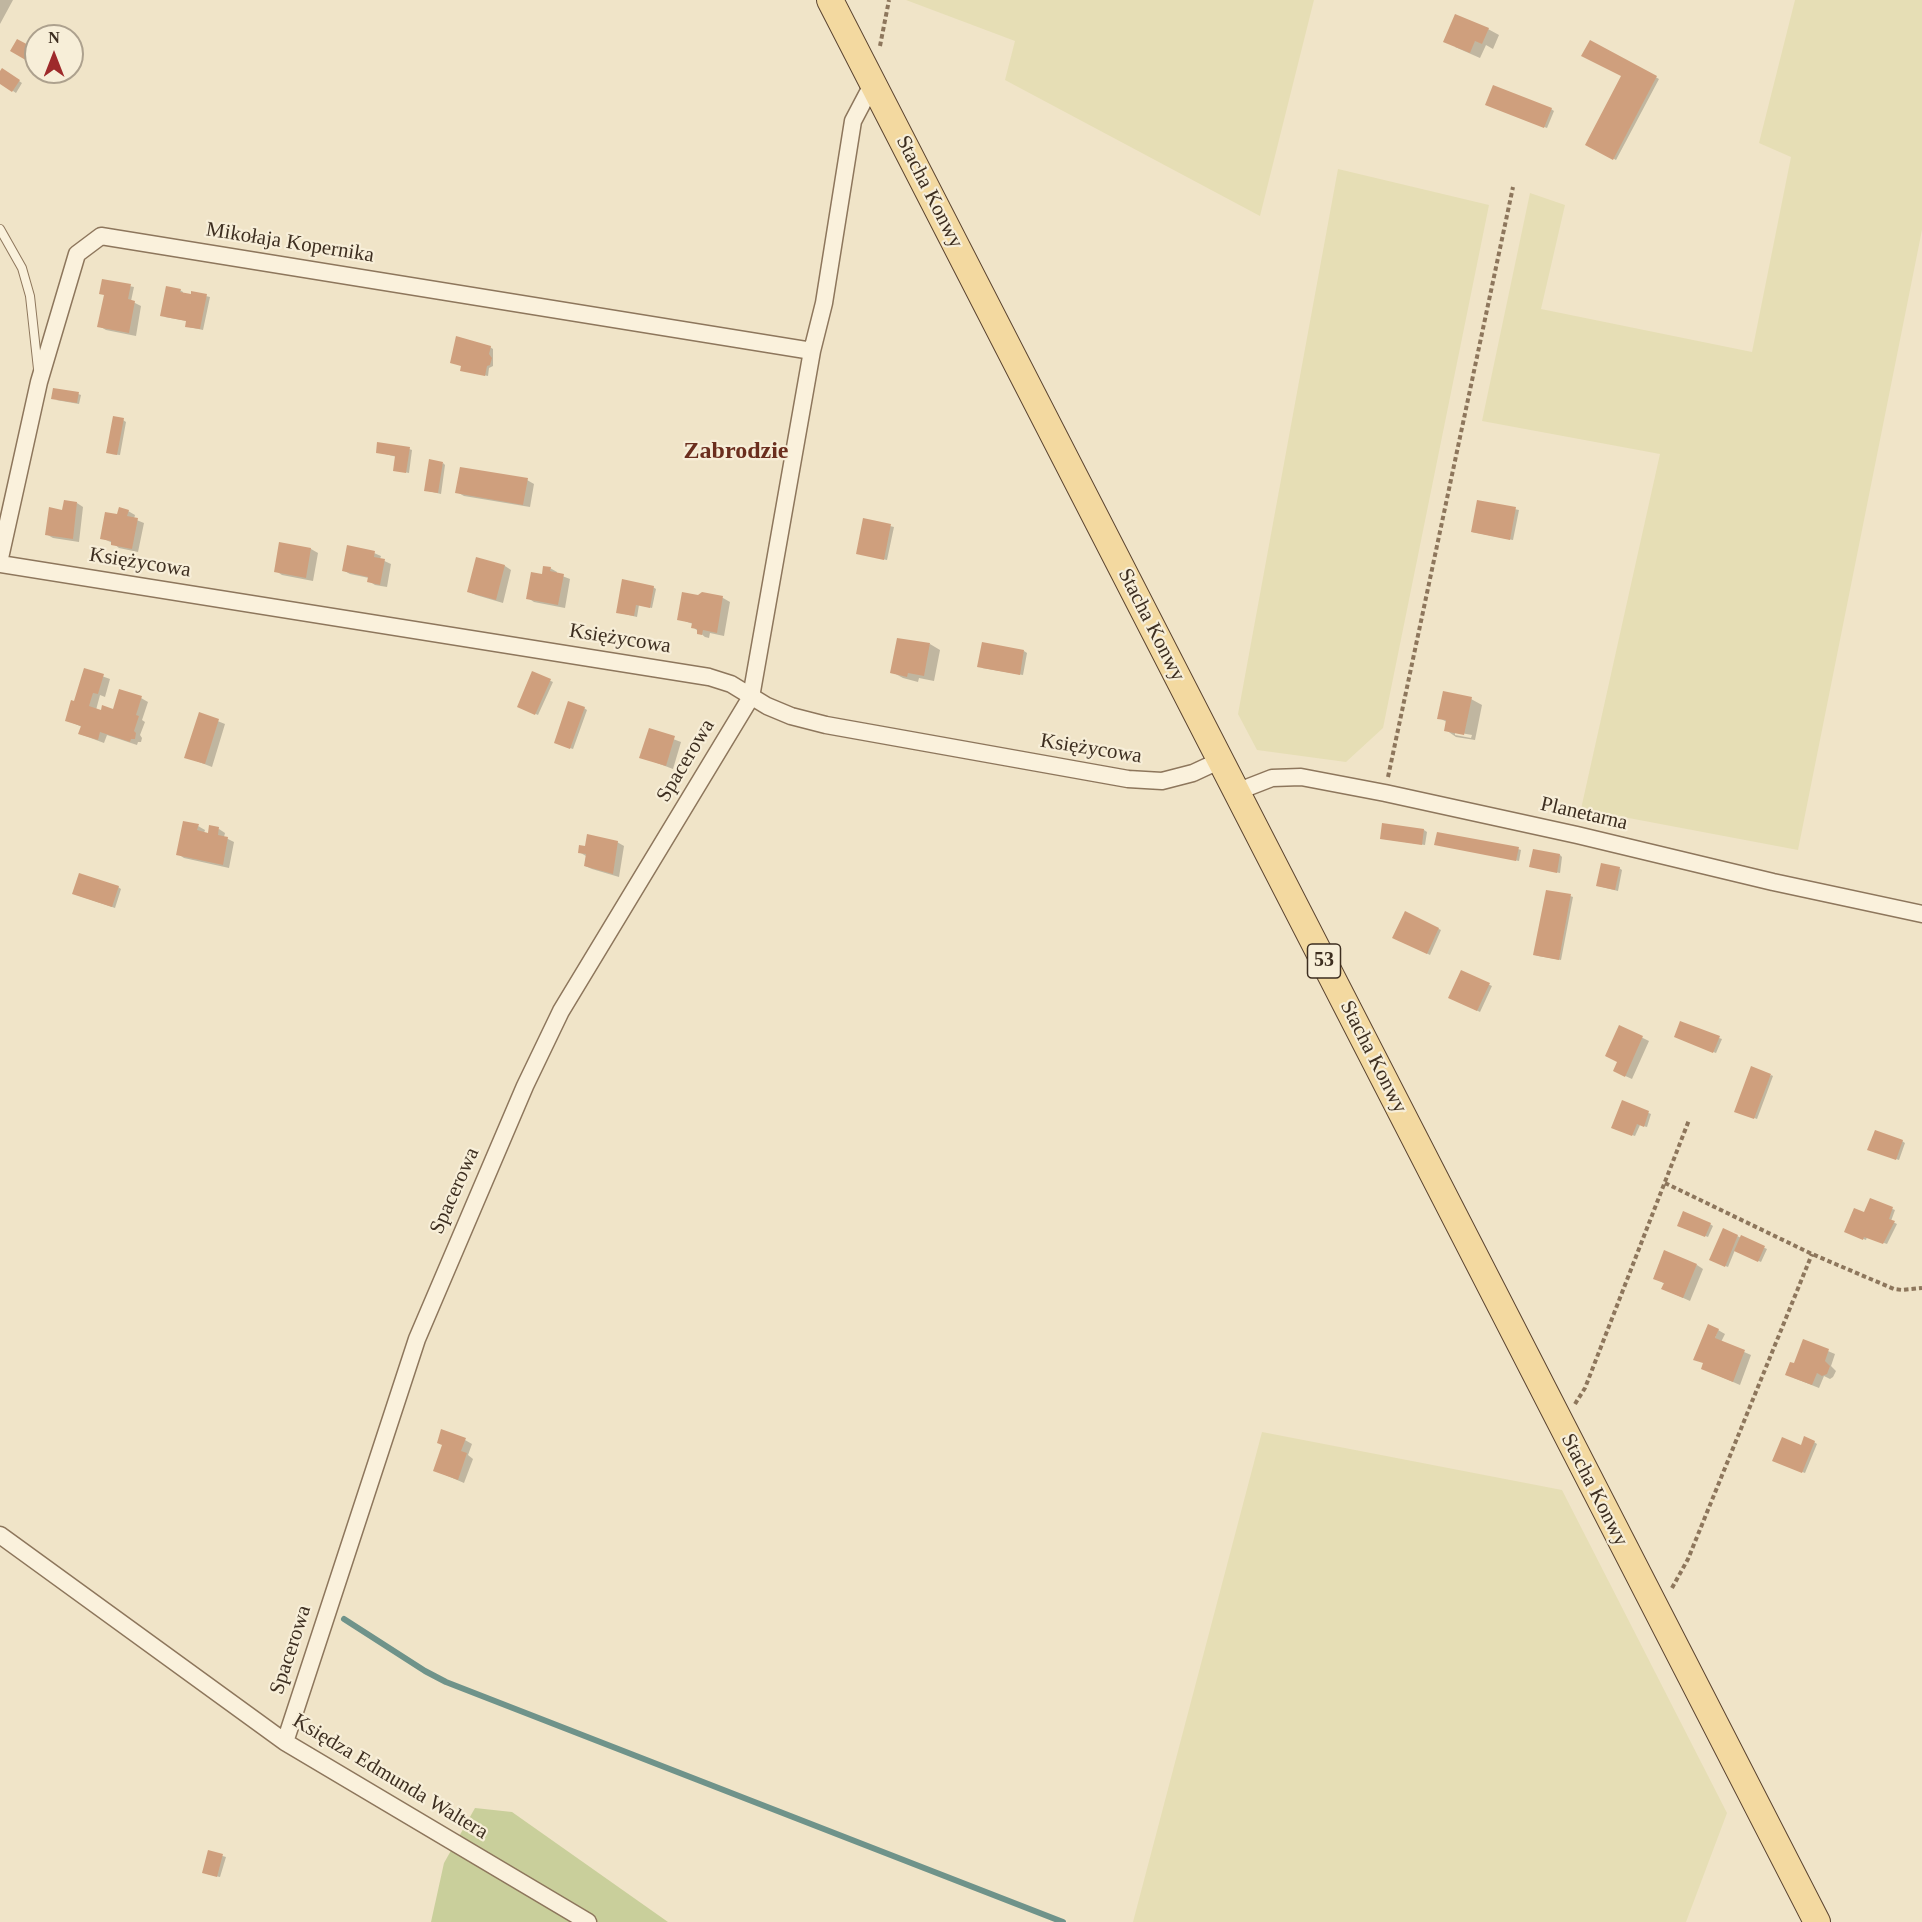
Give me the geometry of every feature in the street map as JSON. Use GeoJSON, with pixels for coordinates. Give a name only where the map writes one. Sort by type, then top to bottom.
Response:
{"type":"FeatureCollection","features":[{"type":"Feature","properties":{"kind":"main road","name":"Stacha Konwy"},"geometry":{"type":"LineString","coordinates":[[830,0],[1817,1922]]}},
{"type":"Feature","properties":{"kind":"street"},"geometry":{"type":"LineString","coordinates":[[751,697],[812,351],[824,303],[854,121],[873,83]]}},
{"type":"Feature","properties":{"kind":"street","name":"Mikołaja Kopernika"},"geometry":{"type":"LineString","coordinates":[[0,558],[39,382],[77,254],[101,236],[812,351]]}},
{"type":"Feature","properties":{"kind":"street","name":"Księżycowa"},"geometry":{"type":"LineString","coordinates":[[0,564],[709,677],[731,684],[751,697],[791,716],[825,725],[1128,779],[1161,781],[1193,773],[1221,760]]}},
{"type":"Feature","properties":{"kind":"street","name":"Spacerowa"},"geometry":{"type":"LineString","coordinates":[[285,1742],[417,1339],[525,1086],[561,1011],[751,697]]}},
{"type":"Feature","properties":{"kind":"street","name":"Planetarna"},"geometry":{"type":"LineString","coordinates":[[1236,792],[1272,778],[1301,777],[1385,793],[1922,914]]}},
{"type":"Feature","properties":{"kind":"street","name":"Księdza Edmunda Waltera"},"geometry":{"type":"LineString","coordinates":[[0,1535],[285,1742],[588,1922]]}},
{"type":"Feature","properties":{"kind":"lane"},"geometry":{"type":"LineString","coordinates":[[0,230],[22,268],[30,296],[39,382]]}},
{"type":"Feature","properties":{"kind":"path"},"geometry":{"type":"LineString","coordinates":[[873,83],[889,0]]}},
{"type":"Feature","properties":{"kind":"path"},"geometry":{"type":"LineString","coordinates":[[1385,793],[1513,187]]}},
{"type":"Feature","properties":{"kind":"path"},"geometry":{"type":"LineString","coordinates":[[1561,1424],[1585,1388],[1689,1120]]}},
{"type":"Feature","properties":{"kind":"path"},"geometry":{"type":"LineString","coordinates":[[1665,1183],[1812,1254],[1894,1289],[1922,1288]]}},
{"type":"Feature","properties":{"kind":"path"},"geometry":{"type":"LineString","coordinates":[[1657,1612],[1688,1559],[1812,1254]]}},
{"type":"Feature","properties":{"kind":"shaded area"},"geometry":{"type":"Polygon","coordinates":[[[906,0],[1314,0],[1260,216],[1005,80],[1015,41],[906,0]]]}},
{"type":"Feature","properties":{"kind":"shaded area"},"geometry":{"type":"Polygon","coordinates":[[[1795,0],[1922,0],[1922,230],[1798,850],[1581,809],[1660,454],[1482,421],[1530,193],[1565,205],[1541,309],[1752,352],[1791,157],[1759,143],[1795,0]]]}},
{"type":"Feature","properties":{"kind":"shaded area"},"geometry":{"type":"Polygon","coordinates":[[[1338,169],[1489,205],[1383,728],[1346,762],[1257,750],[1238,714],[1338,169]]]}},
{"type":"Feature","properties":{"kind":"shaded area"},"geometry":{"type":"Polygon","coordinates":[[[1262,1432],[1562,1490],[1727,1813],[1686,1922],[1133,1922],[1262,1432]]]}},
{"type":"Feature","properties":{"kind":"green space"},"geometry":{"type":"Polygon","coordinates":[[[475,1808],[512,1812],[668,1922],[431,1922],[444,1863],[475,1808]]]}},
{"type":"Feature","properties":{"kind":"building"},"geometry":{"type":"Polygon","coordinates":[[[1455,14],[1489,28],[1482,44],[1475,41],[1470,53],[1443,42],[1455,14]]]}},
{"type":"Feature","properties":{"kind":"building"},"geometry":{"type":"Polygon","coordinates":[[[17,39],[24,43],[24,59],[10,51],[17,39]]]}},
{"type":"Feature","properties":{"kind":"building"},"geometry":{"type":"Polygon","coordinates":[[[1590,40],[1657,76],[1613,160],[1585,145],[1621,76],[1581,56],[1590,40]]]}},
{"type":"Feature","properties":{"kind":"building"},"geometry":{"type":"Polygon","coordinates":[[[2,68],[20,80],[12,92],[0,84],[2,68]]]}},
{"type":"Feature","properties":{"kind":"building"},"geometry":{"type":"Polygon","coordinates":[[[1493,85],[1552,108],[1544,128],[1485,105],[1493,85]]]}},
{"type":"Feature","properties":{"kind":"building"},"geometry":{"type":"Polygon","coordinates":[[[102,279],[131,284],[128,299],[135,301],[129,333],[97,327],[104,295],[99,294],[102,279]]]}},
{"type":"Feature","properties":{"kind":"building"},"geometry":{"type":"Polygon","coordinates":[[[166,286],[181,289],[180,292],[191,294],[191,291],[207,294],[200,329],[185,327],[186,321],[160,316],[166,286]]]}},
{"type":"Feature","properties":{"kind":"building"},"geometry":{"type":"Polygon","coordinates":[[[456,336],[491,346],[489,354],[492,358],[485,376],[460,371],[461,366],[450,363],[456,336]]]}},
{"type":"Feature","properties":{"kind":"building"},"geometry":{"type":"Polygon","coordinates":[[[53,388],[79,392],[77,403],[51,399],[53,388]]]}},
{"type":"Feature","properties":{"kind":"building"},"geometry":{"type":"Polygon","coordinates":[[[113,416],[124,418],[117,455],[106,453],[113,416]]]}},
{"type":"Feature","properties":{"kind":"building"},"geometry":{"type":"Polygon","coordinates":[[[377,442],[410,447],[406,473],[393,471],[395,456],[376,453],[377,442]]]}},
{"type":"Feature","properties":{"kind":"building"},"geometry":{"type":"Polygon","coordinates":[[[429,459],[443,462],[438,493],[424,491],[429,459]]]}},
{"type":"Feature","properties":{"kind":"building"},"geometry":{"type":"Polygon","coordinates":[[[460,467],[528,478],[523,505],[455,493],[460,467]]]}},
{"type":"Feature","properties":{"kind":"building"},"geometry":{"type":"Polygon","coordinates":[[[64,500],[77,502],[73,539],[45,535],[49,507],[62,510],[64,500]]]}},
{"type":"Feature","properties":{"kind":"building"},"geometry":{"type":"Polygon","coordinates":[[[1477,500],[1516,507],[1510,540],[1471,532],[1477,500]]]}},
{"type":"Feature","properties":{"kind":"building"},"geometry":{"type":"Polygon","coordinates":[[[119,507],[129,510],[127,516],[138,518],[132,549],[111,545],[111,541],[100,539],[105,512],[117,514],[119,507]]]}},
{"type":"Feature","properties":{"kind":"building"},"geometry":{"type":"Polygon","coordinates":[[[863,518],[891,524],[884,560],[856,554],[863,518]]]}},
{"type":"Feature","properties":{"kind":"building"},"geometry":{"type":"Polygon","coordinates":[[[279,542],[311,548],[306,578],[274,572],[279,542]]]}},
{"type":"Feature","properties":{"kind":"building"},"geometry":{"type":"Polygon","coordinates":[[[347,545],[375,551],[374,557],[385,559],[380,585],[367,582],[368,577],[342,571],[347,545]]]}},
{"type":"Feature","properties":{"kind":"building"},"geometry":{"type":"Polygon","coordinates":[[[476,557],[505,565],[496,600],[467,592],[476,557]]]}},
{"type":"Feature","properties":{"kind":"building"},"geometry":{"type":"Polygon","coordinates":[[[543,566],[551,567],[550,571],[564,574],[558,605],[526,599],[531,572],[542,574],[543,566]]]}},
{"type":"Feature","properties":{"kind":"building"},"geometry":{"type":"Polygon","coordinates":[[[622,579],[654,586],[650,608],[636,605],[634,616],[616,613],[622,579]]]}},
{"type":"Feature","properties":{"kind":"building"},"geometry":{"type":"Polygon","coordinates":[[[682,592],[698,595],[702,592],[723,596],[717,633],[703,630],[702,635],[697,634],[697,629],[691,628],[692,623],[677,620],[682,592]]]}},
{"type":"Feature","properties":{"kind":"building"},"geometry":{"type":"Polygon","coordinates":[[[897,638],[930,643],[924,676],[908,673],[907,677],[890,673],[897,638]]]}},
{"type":"Feature","properties":{"kind":"building"},"geometry":{"type":"Polygon","coordinates":[[[982,642],[1024,650],[1020,675],[977,667],[982,642]]]}},
{"type":"Feature","properties":{"kind":"building"},"geometry":{"type":"Polygon","coordinates":[[[84,668],[104,674],[98,694],[93,693],[89,706],[101,710],[102,705],[113,709],[119,689],[142,696],[136,715],[139,716],[134,731],[135,739],[131,739],[130,742],[100,732],[98,740],[78,734],[81,726],[65,721],[84,668]]]}},
{"type":"Feature","properties":{"kind":"building"},"geometry":{"type":"Polygon","coordinates":[[[532,671],[551,679],[535,715],[517,707],[532,671]]]}},
{"type":"Feature","properties":{"kind":"building"},"geometry":{"type":"Polygon","coordinates":[[[1443,691],[1472,697],[1464,735],[1444,731],[1446,720],[1437,719],[1443,691]]]}},
{"type":"Feature","properties":{"kind":"building"},"geometry":{"type":"Polygon","coordinates":[[[568,701],[585,707],[570,749],[554,743],[568,701]]]}},
{"type":"Feature","properties":{"kind":"building"},"geometry":{"type":"Polygon","coordinates":[[[199,712],[219,719],[205,764],[184,758],[199,712]]]}},
{"type":"Feature","properties":{"kind":"building"},"geometry":{"type":"Polygon","coordinates":[[[649,728],[675,736],[666,766],[639,758],[649,728]]]}},
{"type":"Feature","properties":{"kind":"building"},"geometry":{"type":"Polygon","coordinates":[[[183,821],[199,824],[197,830],[208,833],[209,825],[219,827],[218,835],[228,837],[223,865],[176,855],[183,821]]]}},
{"type":"Feature","properties":{"kind":"building"},"geometry":{"type":"Polygon","coordinates":[[[1382,823],[1424,829],[1422,845],[1380,839],[1382,823]]]}},
{"type":"Feature","properties":{"kind":"building"},"geometry":{"type":"Polygon","coordinates":[[[1437,832],[1519,847],[1516,861],[1434,845],[1437,832]]]}},
{"type":"Feature","properties":{"kind":"building"},"geometry":{"type":"Polygon","coordinates":[[[587,834],[618,841],[613,874],[584,866],[586,854],[578,853],[579,845],[585,846],[587,834]]]}},
{"type":"Feature","properties":{"kind":"building"},"geometry":{"type":"Polygon","coordinates":[[[1533,849],[1560,854],[1557,873],[1529,867],[1533,849]]]}},
{"type":"Feature","properties":{"kind":"building"},"geometry":{"type":"Polygon","coordinates":[[[1601,863],[1620,867],[1615,890],[1596,886],[1601,863]]]}},
{"type":"Feature","properties":{"kind":"building"},"geometry":{"type":"Polygon","coordinates":[[[79,873],[119,886],[112,907],[72,894],[79,873]]]}},
{"type":"Feature","properties":{"kind":"building"},"geometry":{"type":"Polygon","coordinates":[[[1546,890],[1571,894],[1559,960],[1533,955],[1546,890]]]}},
{"type":"Feature","properties":{"kind":"building"},"geometry":{"type":"Polygon","coordinates":[[[1405,911],[1439,928],[1427,954],[1392,938],[1405,911]]]}},
{"type":"Feature","properties":{"kind":"building"},"geometry":{"type":"Polygon","coordinates":[[[1461,970],[1490,983],[1477,1011],[1448,998],[1461,970]]]}},
{"type":"Feature","properties":{"kind":"building"},"geometry":{"type":"Polygon","coordinates":[[[1680,1021],[1720,1036],[1713,1053],[1674,1037],[1680,1021]]]}},
{"type":"Feature","properties":{"kind":"building"},"geometry":{"type":"Polygon","coordinates":[[[1619,1025],[1643,1036],[1625,1077],[1613,1071],[1617,1062],[1605,1056],[1619,1025]]]}},
{"type":"Feature","properties":{"kind":"building"},"geometry":{"type":"Polygon","coordinates":[[[1751,1066],[1771,1074],[1754,1119],[1734,1112],[1751,1066]]]}},
{"type":"Feature","properties":{"kind":"building"},"geometry":{"type":"Polygon","coordinates":[[[1622,1100],[1649,1111],[1644,1127],[1637,1124],[1632,1136],[1611,1128],[1622,1100]]]}},
{"type":"Feature","properties":{"kind":"building"},"geometry":{"type":"Polygon","coordinates":[[[1875,1130],[1903,1140],[1896,1160],[1867,1150],[1875,1130]]]}},
{"type":"Feature","properties":{"kind":"building"},"geometry":{"type":"Polygon","coordinates":[[[1870,1198],[1893,1207],[1889,1219],[1895,1221],[1883,1244],[1864,1237],[1863,1240],[1844,1232],[1854,1208],[1864,1212],[1870,1198]]]}},
{"type":"Feature","properties":{"kind":"building"},"geometry":{"type":"Polygon","coordinates":[[[1683,1211],[1711,1223],[1705,1237],[1677,1226],[1683,1211]]]}},
{"type":"Feature","properties":{"kind":"building"},"geometry":{"type":"Polygon","coordinates":[[[1723,1228],[1738,1235],[1725,1267],[1709,1260],[1723,1228]]]}},
{"type":"Feature","properties":{"kind":"building"},"geometry":{"type":"Polygon","coordinates":[[[1741,1235],[1765,1246],[1758,1262],[1734,1251],[1741,1235]]]}},
{"type":"Feature","properties":{"kind":"building"},"geometry":{"type":"Polygon","coordinates":[[[1664,1250],[1697,1264],[1683,1298],[1661,1289],[1664,1283],[1653,1279],[1664,1250]]]}},
{"type":"Feature","properties":{"kind":"building"},"geometry":{"type":"Polygon","coordinates":[[[1708,1324],[1719,1329],[1715,1338],[1745,1350],[1733,1382],[1701,1369],[1703,1363],[1693,1360],[1708,1324]]]}},
{"type":"Feature","properties":{"kind":"building"},"geometry":{"type":"Polygon","coordinates":[[[1803,1339],[1829,1349],[1825,1361],[1830,1366],[1827,1374],[1822,1376],[1817,1373],[1812,1385],[1785,1375],[1790,1362],[1794,1363],[1803,1339]]]}},
{"type":"Feature","properties":{"kind":"building"},"geometry":{"type":"Polygon","coordinates":[[[441,1429],[466,1438],[461,1451],[467,1453],[458,1480],[433,1471],[442,1445],[437,1443],[441,1429]]]}},
{"type":"Feature","properties":{"kind":"building"},"geometry":{"type":"Polygon","coordinates":[[[1804,1436],[1815,1441],[1802,1473],[1772,1461],[1782,1437],[1801,1445],[1804,1436]]]}},
{"type":"Feature","properties":{"kind":"building"},"geometry":{"type":"Polygon","coordinates":[[[208,1850],[223,1854],[217,1877],[202,1873],[208,1850]]]}},
{"type":"Feature","properties":{"kind":"waterway"},"geometry":{"type":"LineString","coordinates":[[344,1619],[446,1682],[1063,1922]]}},
{"type":"Feature","properties":{"kind":"district","name":"Zabrodzie"},"geometry":{"type":"Point","coordinates":[736,452]}}]}
